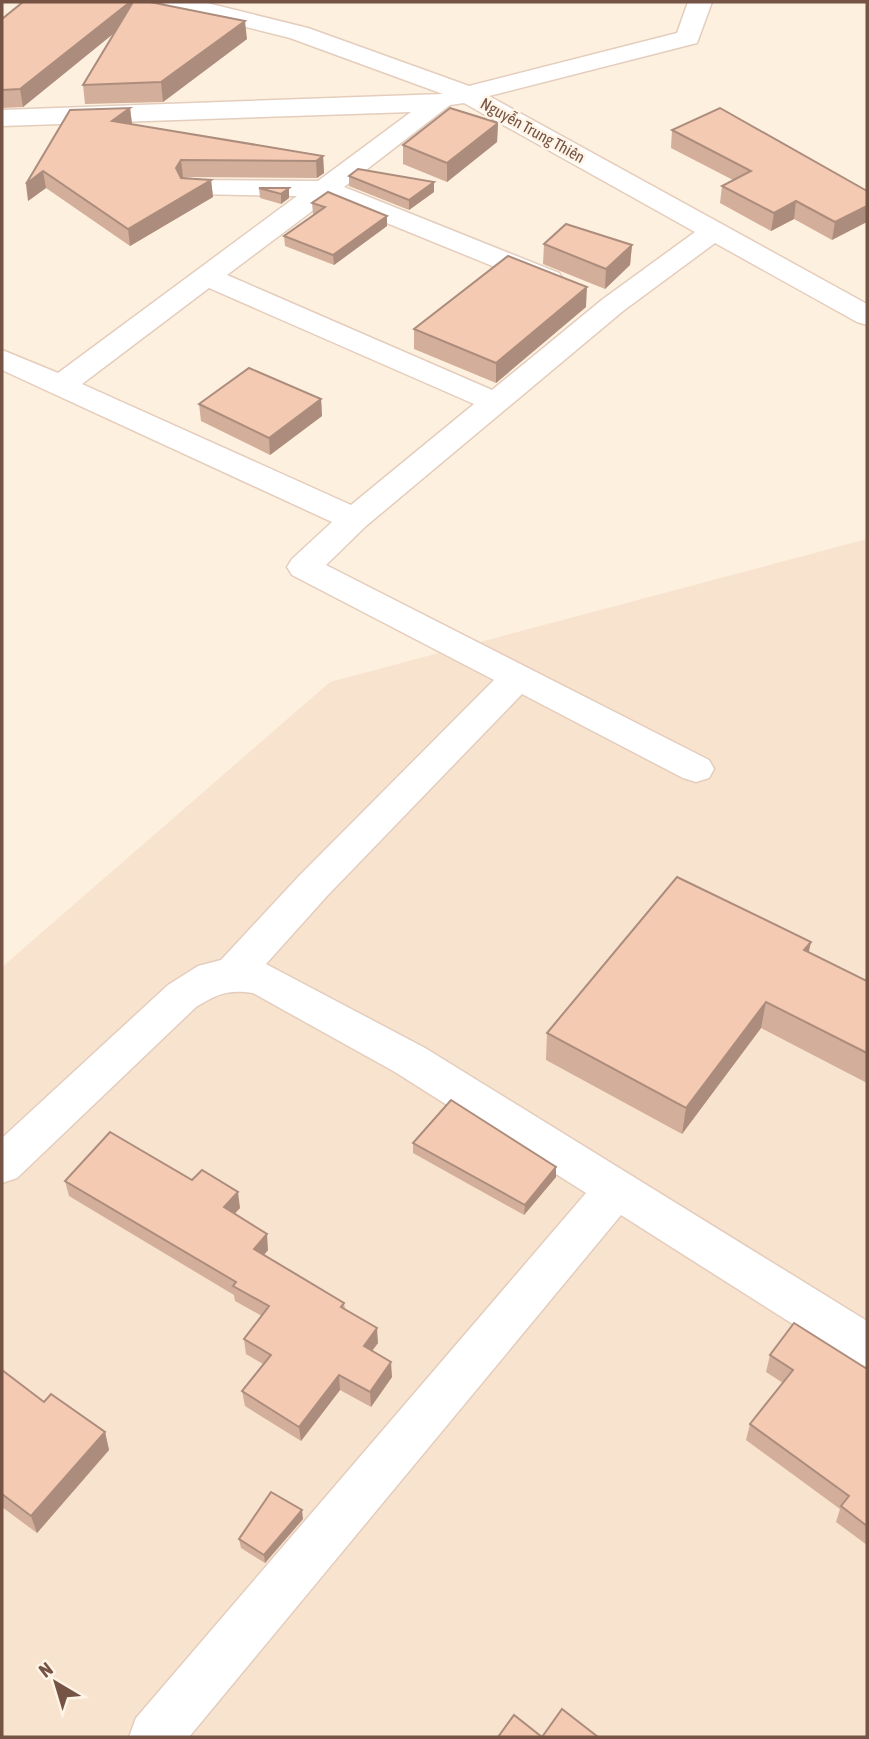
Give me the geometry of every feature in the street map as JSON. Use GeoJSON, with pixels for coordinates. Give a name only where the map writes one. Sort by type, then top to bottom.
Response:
{"type":"FeatureCollection","features":[{"type":"Feature","properties":{"kind":"street","name":"Nguyễn Trung Thiên"},"geometry":{"type":"LineString","coordinates":[[175,2],[299,33],[466,94],[716,230],[867,316]]}},
{"type":"Feature","properties":{"kind":"street"},"geometry":{"type":"LineString","coordinates":[[2,118],[439,103],[688,38],[700,2]]}},
{"type":"Feature","properties":{"kind":"street"},"geometry":{"type":"LineString","coordinates":[[59,387],[209,278],[439,103]]}},
{"type":"Feature","properties":{"kind":"street"},"geometry":{"type":"LineString","coordinates":[[193,186],[271,185],[326,189],[591,296]]}},
{"type":"Feature","properties":{"kind":"street"},"geometry":{"type":"LineString","coordinates":[[696,769],[304,567],[354,519],[412,475],[494,402],[591,296],[716,230]]}},
{"type":"Feature","properties":{"kind":"street"},"geometry":{"type":"LineString","coordinates":[[209,278],[494,402]]}},
{"type":"Feature","properties":{"kind":"street"},"geometry":{"type":"LineString","coordinates":[[2,359],[354,519]]}},
{"type":"Feature","properties":{"kind":"street"},"geometry":{"type":"LineString","coordinates":[[233,974],[313,886],[517,678]]}},
{"type":"Feature","properties":{"kind":"street"},"geometry":{"type":"LineString","coordinates":[[2,1165],[182,996],[212,977],[233,974],[261,978],[410,1060],[867,1346]]}},
{"type":"Feature","properties":{"kind":"street"},"geometry":{"type":"LineString","coordinates":[[155,1737],[617,1188]]}},
{"type":"Feature","properties":{"kind":"shaded area"},"geometry":{"type":"Polygon","coordinates":[[[867,539],[867,1737],[2,1737],[2,967],[330,682],[867,539]]]}},
{"type":"Feature","properties":{"kind":"building"},"geometry":{"type":"Polygon","coordinates":[[[23,2],[130,2],[20,89],[2,90],[2,19],[23,2]]]}},
{"type":"Feature","properties":{"kind":"building"},"geometry":{"type":"Polygon","coordinates":[[[133,2],[150,2],[245,21],[161,82],[83,85],[133,2]]]}},
{"type":"Feature","properties":{"kind":"building"},"geometry":{"type":"Polygon","coordinates":[[[130,108],[112,121],[323,156],[316,161],[181,160],[176,168],[181,178],[211,180],[128,229],[43,171],[26,184],[70,110],[130,108]]]}},
{"type":"Feature","properties":{"kind":"building"},"geometry":{"type":"Polygon","coordinates":[[[450,108],[498,123],[447,163],[403,145],[450,108]]]}},
{"type":"Feature","properties":{"kind":"building"},"geometry":{"type":"Polygon","coordinates":[[[720,108],[867,191],[867,206],[835,222],[796,201],[774,213],[722,186],[751,171],[672,130],[720,108]]]}},
{"type":"Feature","properties":{"kind":"building"},"geometry":{"type":"Polygon","coordinates":[[[358,169],[434,182],[409,200],[349,176],[358,169]]]}},
{"type":"Feature","properties":{"kind":"building"},"geometry":{"type":"Polygon","coordinates":[[[259,188],[289,188],[281,194],[259,188]]]}},
{"type":"Feature","properties":{"kind":"building"},"geometry":{"type":"Polygon","coordinates":[[[328,192],[387,216],[333,255],[284,236],[325,207],[312,203],[328,192]]]}},
{"type":"Feature","properties":{"kind":"building"},"geometry":{"type":"Polygon","coordinates":[[[566,224],[632,245],[606,269],[544,244],[566,224]]]}},
{"type":"Feature","properties":{"kind":"building"},"geometry":{"type":"Polygon","coordinates":[[[508,256],[587,287],[496,363],[414,329],[508,256]]]}},
{"type":"Feature","properties":{"kind":"building"},"geometry":{"type":"Polygon","coordinates":[[[249,368],[321,399],[269,438],[199,404],[249,368]]]}},
{"type":"Feature","properties":{"kind":"building"},"geometry":{"type":"Polygon","coordinates":[[[677,877],[811,942],[804,950],[867,981],[867,1053],[766,1002],[686,1108],[547,1033],[677,877]]]}},
{"type":"Feature","properties":{"kind":"building"},"geometry":{"type":"Polygon","coordinates":[[[451,1100],[556,1167],[525,1205],[413,1143],[451,1100]]]}},
{"type":"Feature","properties":{"kind":"building"},"geometry":{"type":"Polygon","coordinates":[[[110,1132],[192,1180],[202,1170],[238,1192],[224,1207],[267,1234],[254,1249],[344,1303],[341,1307],[377,1328],[364,1346],[391,1362],[370,1392],[339,1375],[299,1427],[242,1391],[271,1355],[244,1339],[269,1306],[233,1286],[236,1282],[65,1181],[110,1132]]]}},
{"type":"Feature","properties":{"kind":"building"},"geometry":{"type":"Polygon","coordinates":[[[794,1323],[867,1369],[867,1526],[841,1506],[849,1496],[750,1424],[793,1370],[770,1355],[794,1323]]]}},
{"type":"Feature","properties":{"kind":"building"},"geometry":{"type":"Polygon","coordinates":[[[2,1370],[44,1402],[51,1394],[105,1432],[31,1516],[2,1494],[2,1370]]]}},
{"type":"Feature","properties":{"kind":"building"},"geometry":{"type":"Polygon","coordinates":[[[271,1492],[302,1510],[264,1555],[239,1539],[271,1492]]]}},
{"type":"Feature","properties":{"kind":"building"},"geometry":{"type":"Polygon","coordinates":[[[562,1709],[598,1737],[542,1737],[562,1709]]]}},
{"type":"Feature","properties":{"kind":"building"},"geometry":{"type":"Polygon","coordinates":[[[514,1715],[542,1737],[498,1737],[514,1715]]]}}]}
